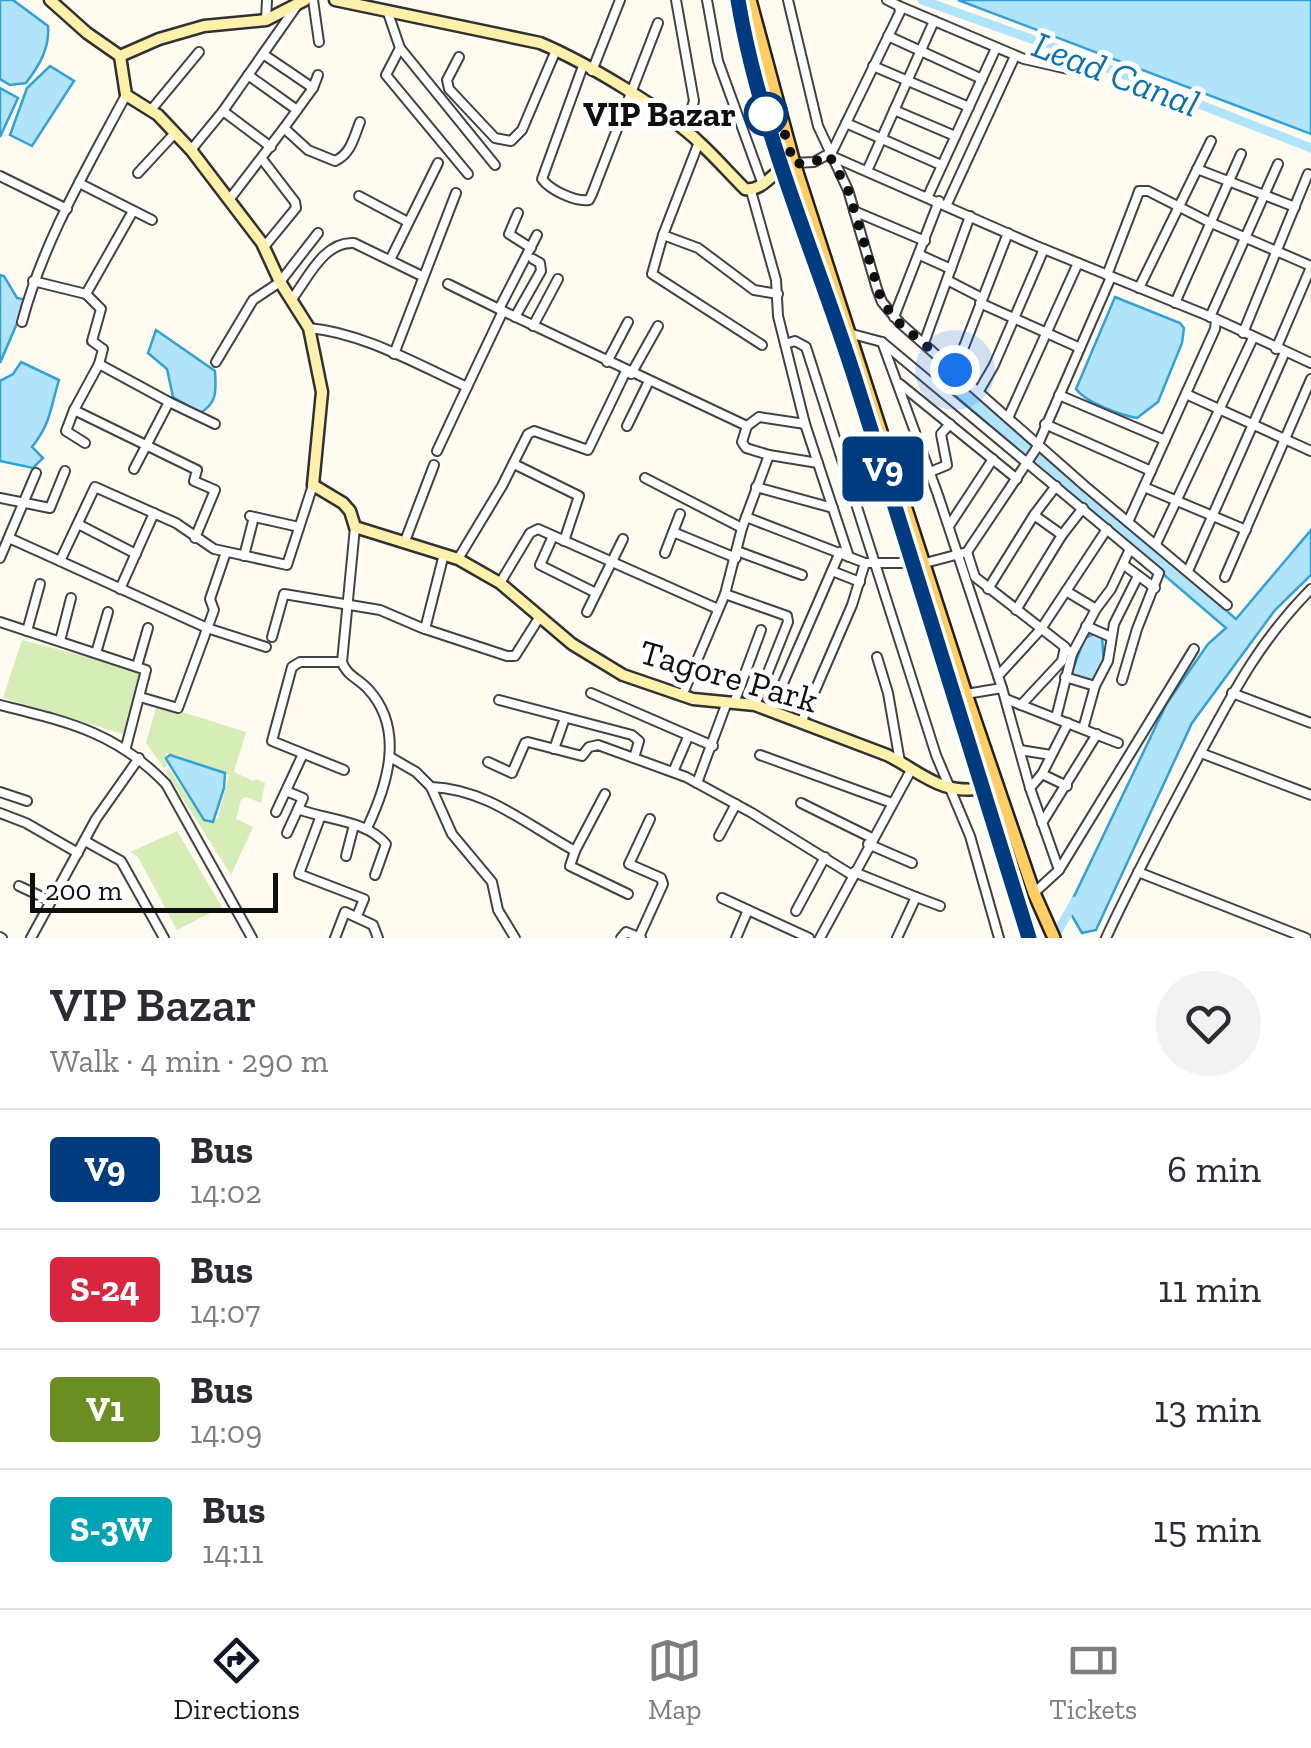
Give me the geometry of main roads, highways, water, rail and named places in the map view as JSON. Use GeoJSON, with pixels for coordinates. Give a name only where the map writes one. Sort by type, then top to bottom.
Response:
{"type":"FeatureCollection","features":[{"type":"Feature","properties":{"kind":"main road"},"geometry":{"type":"LineString","coordinates":[[745,5],[788,165],[856,380],[997,785],[1040,889],[1054,938]]}},
{"type":"Feature","properties":{"kind":"main road"},"geometry":{"type":"LineString","coordinates":[[788,165],[852,334],[1029,938]]}},
{"type":"Feature","properties":{"kind":"water"},"geometry":{"type":"Polygon","coordinates":[[[0,0],[13,0],[48,26],[43,56],[26,83],[10,85],[0,79],[0,0]]]}},
{"type":"Feature","properties":{"kind":"water"},"geometry":{"type":"Polygon","coordinates":[[[958,0],[1311,0],[1311,134],[958,0]]]}},
{"type":"Feature","properties":{"kind":"water"},"geometry":{"type":"Polygon","coordinates":[[[50,66],[74,81],[32,146],[10,135],[27,88],[50,66]]]}},
{"type":"Feature","properties":{"kind":"water"},"geometry":{"type":"Polygon","coordinates":[[[0,88],[18,98],[0,137],[0,88]]]}},
{"type":"Feature","properties":{"kind":"water"},"geometry":{"type":"Polygon","coordinates":[[[0,275],[17,298],[27,300],[0,363],[0,275]]]}},
{"type":"Feature","properties":{"kind":"water"},"geometry":{"type":"Polygon","coordinates":[[[1115,297],[1184,328],[1182,343],[1158,402],[1137,418],[1087,399],[1076,389],[1115,297]]]}},
{"type":"Feature","properties":{"kind":"water"},"geometry":{"type":"Polygon","coordinates":[[[156,330],[215,371],[213,400],[200,413],[173,397],[167,369],[148,353],[156,330]]]}},
{"type":"Feature","properties":{"kind":"water"},"geometry":{"type":"Polygon","coordinates":[[[21,362],[59,380],[47,423],[32,447],[43,458],[33,468],[0,461],[0,381],[13,374],[21,362]]]}},
{"type":"Feature","properties":{"kind":"water"},"geometry":{"type":"Polygon","coordinates":[[[942,365],[1236,619],[1311,530],[1311,575],[1275,610],[1192,723],[1096,930],[1082,933],[1068,909],[1167,703],[1208,644],[1226,628],[932,376],[942,365]]]}},
{"type":"Feature","properties":{"kind":"water"},"geometry":{"type":"Polygon","coordinates":[[[1095,633],[1102,636],[1104,665],[1096,683],[1073,676],[1072,672],[1084,639],[1095,633]]]}},
{"type":"Feature","properties":{"kind":"water"},"geometry":{"type":"Polygon","coordinates":[[[170,755],[225,773],[213,822],[204,820],[168,762],[166,758],[170,755]]]}},
{"type":"Feature","properties":{"kind":"waterway","name":"Lead Canal"},"geometry":{"type":"LineString","coordinates":[[922,0],[1311,148]]}},
{"type":"Feature","properties":{"kind":"waterway"},"geometry":{"type":"LineString","coordinates":[[1054,938],[1075,901]]}},
{"type":"Feature","properties":{"kind":"railway"},"geometry":{"type":"LineString","coordinates":[[741,0],[750,54],[780,157],[1035,938]]}},
{"type":"Feature","properties":{"kind":"place","name":"VIP Bazar"},"geometry":{"type":"Point","coordinates":[766,114]}}]}
